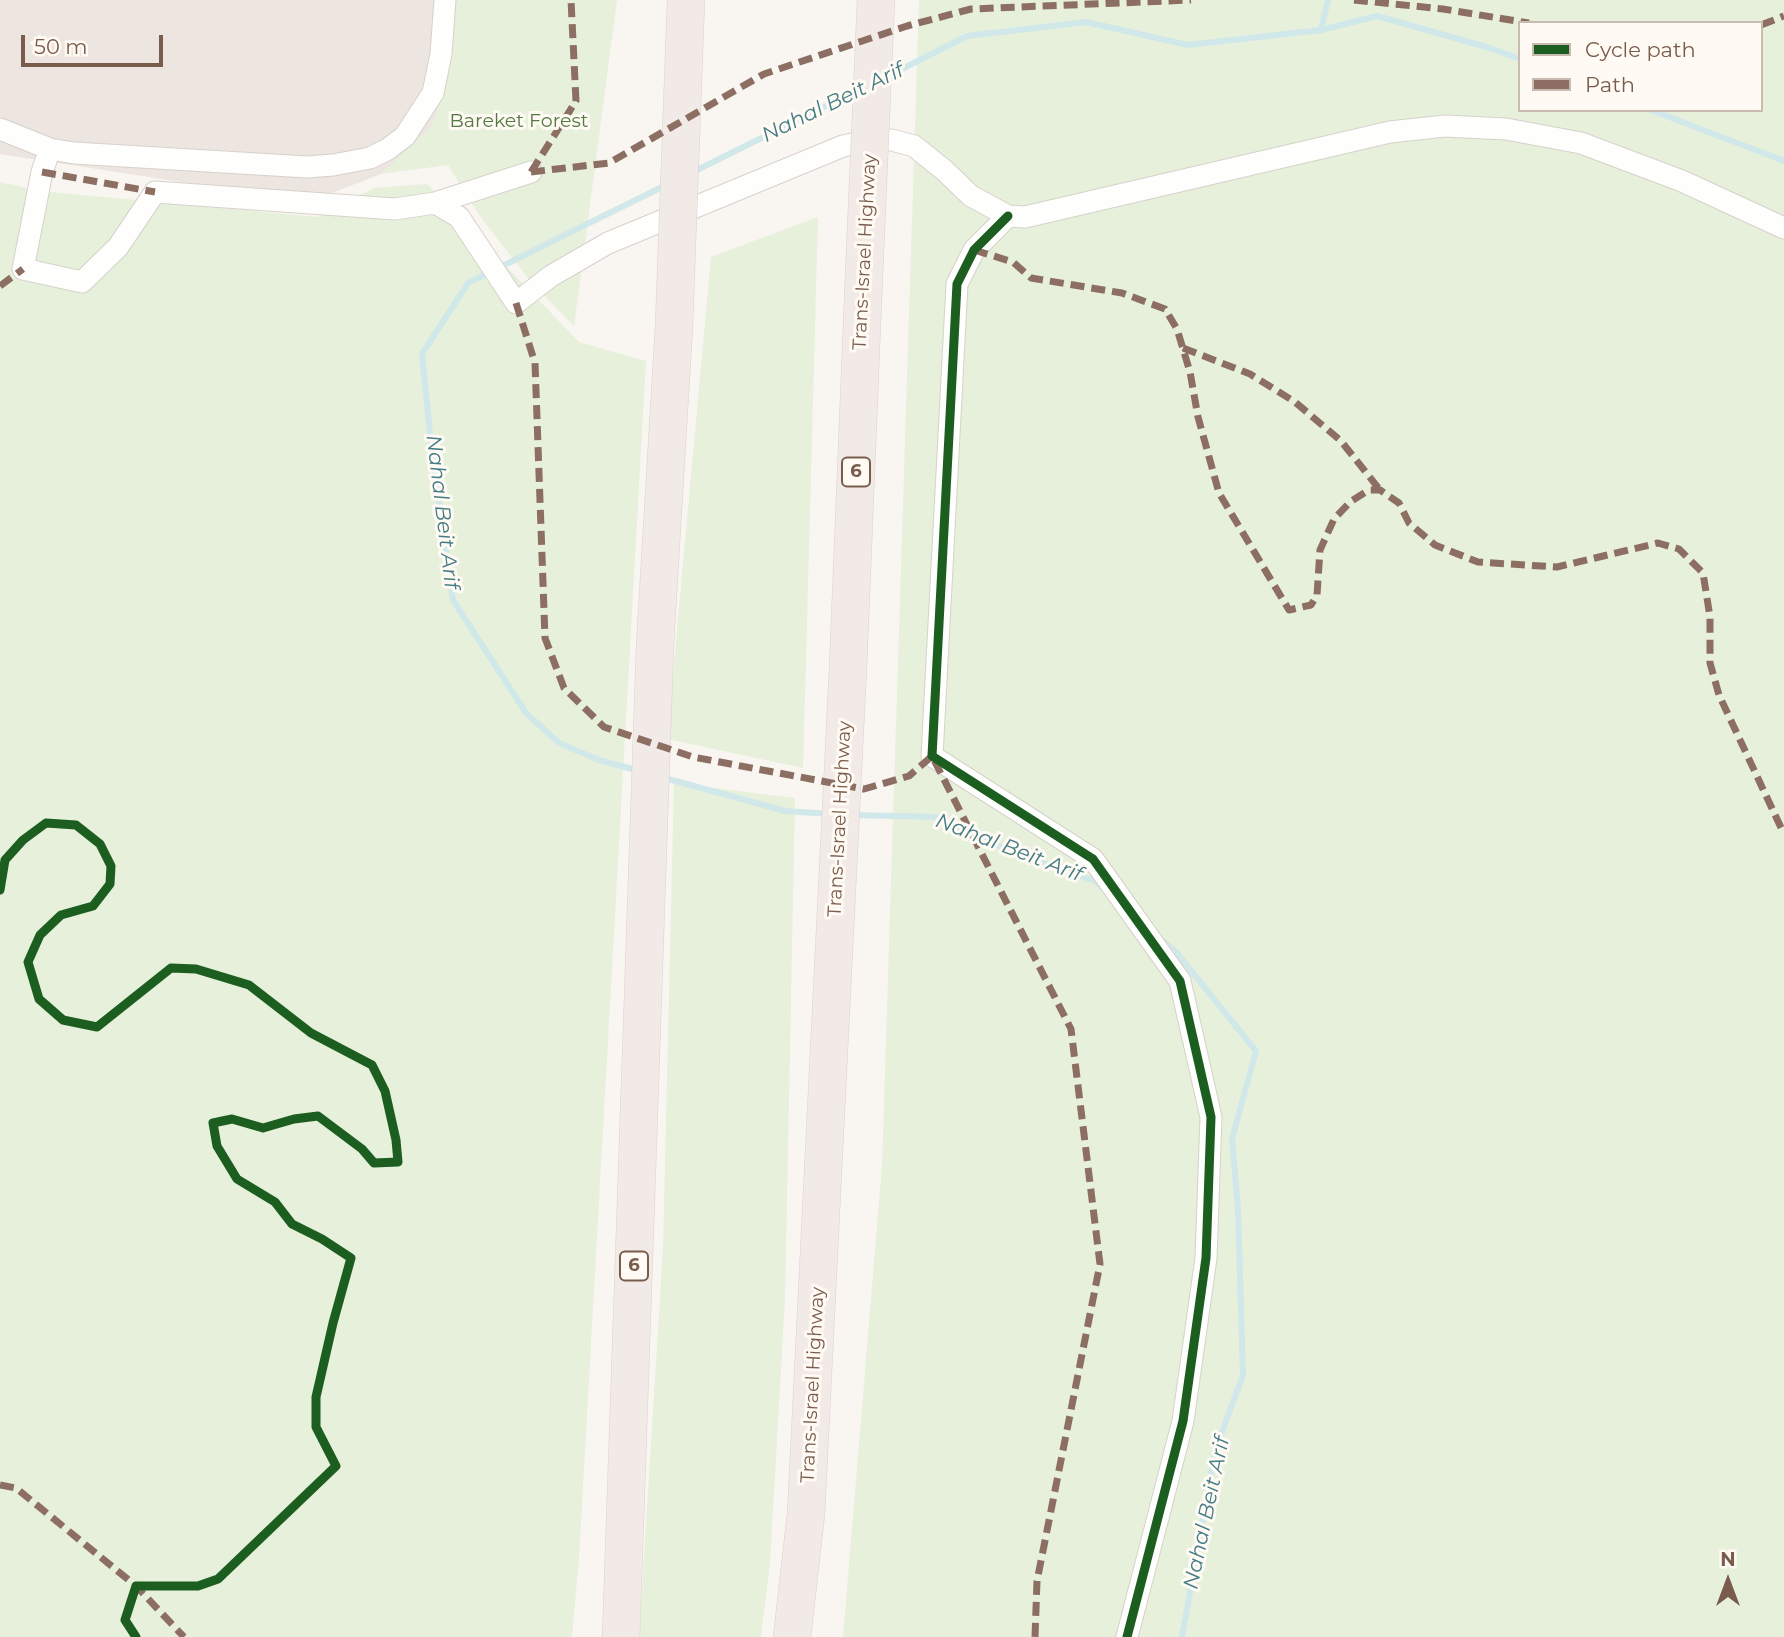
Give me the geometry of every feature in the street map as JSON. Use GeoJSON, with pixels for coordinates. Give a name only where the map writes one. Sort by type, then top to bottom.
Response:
{"type":"FeatureCollection","features":[{"type":"Feature","properties":{"kind":"highway","name":"6"},"geometry":{"type":"LineString","coordinates":[[621,1637],[655,645],[674,326],[686,0]]}},
{"type":"Feature","properties":{"kind":"highway","name":"Trans-Israel Highway"},"geometry":{"type":"LineString","coordinates":[[792,1637],[806,1514],[848,668],[876,0]]}},
{"type":"Feature","properties":{"kind":"street"},"geometry":{"type":"LineString","coordinates":[[0,129],[50,149],[74,153],[307,167],[370,158],[405,136],[433,93],[441,54],[445,0]]}},
{"type":"Feature","properties":{"kind":"street"},"geometry":{"type":"LineString","coordinates":[[435,203],[459,217],[516,303],[551,276],[608,243],[843,146],[870,140],[892,140],[914,146],[971,196],[1008,216],[1024,217],[1390,132],[1445,126],[1506,129],[1581,143],[1682,181],[1784,228]]}},
{"type":"Feature","properties":{"kind":"street"},"geometry":{"type":"LineString","coordinates":[[50,149],[42,172],[23,269],[82,282],[118,247],[155,192],[395,209],[435,203],[531,172]]}},
{"type":"Feature","properties":{"kind":"street"},"geometry":{"type":"LineString","coordinates":[[1008,216],[974,250],[957,284],[932,757],[1093,859],[1180,981],[1211,1117],[1206,1258],[1183,1421],[1127,1637]]}},
{"type":"Feature","properties":{"kind":"shaded area"},"geometry":{"type":"Polygon","coordinates":[[[0,0],[450,0],[447,76],[432,127],[381,174],[319,198],[188,183],[0,154],[0,0]]]}},
{"type":"Feature","properties":{"kind":"green space","name":"Bareket Forest"},"geometry":{"type":"Polygon","coordinates":[[[450,0],[617,0],[574,326],[531,282],[479,215],[448,165],[381,174],[432,126],[447,76],[450,0]]]}},
{"type":"Feature","properties":{"kind":"green space"},"geometry":{"type":"Polygon","coordinates":[[[919,0],[1784,0],[1784,1637],[843,1637],[882,1166],[919,0]]]}},
{"type":"Feature","properties":{"kind":"green space"},"geometry":{"type":"Polygon","coordinates":[[[0,182],[40,191],[317,217],[374,188],[427,184],[579,342],[646,361],[579,1558],[572,1637],[0,1637],[0,182]]]}},
{"type":"Feature","properties":{"kind":"green space"},"geometry":{"type":"Polygon","coordinates":[[[818,217],[803,768],[667,739],[711,257],[818,217]]]}},
{"type":"Feature","properties":{"kind":"green space"},"geometry":{"type":"Polygon","coordinates":[[[674,783],[795,798],[785,1298],[770,1562],[761,1637],[639,1637],[663,1248],[674,783]]]}},
{"type":"Feature","properties":{"kind":"waterway"},"geometry":{"type":"LineString","coordinates":[[1321,30],[1328,0]]}},
{"type":"Feature","properties":{"kind":"waterway","name":"Nahal Beit Arif"},"geometry":{"type":"LineString","coordinates":[[886,77],[967,36],[1086,22],[1188,45],[1321,30],[1377,16],[1518,58]]}},
{"type":"Feature","properties":{"kind":"waterway","name":"Nahal Beit Arif"},"geometry":{"type":"LineString","coordinates":[[691,173],[860,89]]}},
{"type":"Feature","properties":{"kind":"waterway","name":"Nahal Beit Arif"},"geometry":{"type":"LineString","coordinates":[[1656,112],[1784,161]]}},
{"type":"Feature","properties":{"kind":"waterway","name":"Nahal Beit Arif"},"geometry":{"type":"LineString","coordinates":[[640,771],[599,760],[559,743],[526,713],[453,600],[432,454],[422,354],[468,283],[666,185]]}},
{"type":"Feature","properties":{"kind":"waterway","name":"Nahal Beit Arif"},"geometry":{"type":"LineString","coordinates":[[661,777],[785,811],[831,814]]}},
{"type":"Feature","properties":{"kind":"waterway","name":"Nahal Beit Arif"},"geometry":{"type":"LineString","coordinates":[[852,815],[937,817],[1010,851],[1095,881],[1102,887]]}},
{"type":"Feature","properties":{"kind":"waterway","name":"Nahal Beit Arif"},"geometry":{"type":"LineString","coordinates":[[1163,941],[1176,952],[1256,1051],[1232,1139],[1238,1209],[1243,1375],[1215,1451],[1182,1637]]}},
{"type":"Feature","properties":{"kind":"marked path"},"geometry":{"type":"LineString","coordinates":[[531,172],[576,101],[571,0]]}},
{"type":"Feature","properties":{"kind":"marked path"},"geometry":{"type":"LineString","coordinates":[[531,172],[609,163],[764,74],[907,26],[971,9],[1191,0]]}},
{"type":"Feature","properties":{"kind":"marked path"},"geometry":{"type":"LineString","coordinates":[[1354,0],[1443,9],[1518,21]]}},
{"type":"Feature","properties":{"kind":"marked path"},"geometry":{"type":"LineString","coordinates":[[1763,24],[1784,16]]}},
{"type":"Feature","properties":{"kind":"marked path"},"geometry":{"type":"LineString","coordinates":[[42,172],[155,192]]}},
{"type":"Feature","properties":{"kind":"marked path"},"geometry":{"type":"LineString","coordinates":[[974,250],[1013,262],[1031,278],[1122,293],[1165,309],[1177,329],[1190,372],[1198,417],[1219,493],[1289,610],[1311,605],[1317,595],[1320,550],[1334,519],[1350,502],[1369,490],[1380,490],[1399,503],[1409,523],[1435,545],[1478,562],[1557,567],[1658,543],[1679,549],[1703,573],[1710,617],[1710,663],[1719,695],[1784,834]]}},
{"type":"Feature","properties":{"kind":"marked path"},"geometry":{"type":"LineString","coordinates":[[0,286],[23,269]]}},
{"type":"Feature","properties":{"kind":"marked path"},"geometry":{"type":"LineString","coordinates":[[516,303],[535,363],[545,638],[564,688],[604,727],[693,757],[864,789],[909,776],[932,756],[1071,1029],[1100,1264],[1037,1581],[1035,1637]]}},
{"type":"Feature","properties":{"kind":"marked path"},"geometry":{"type":"LineString","coordinates":[[1183,348],[1250,374],[1295,402],[1341,441],[1380,490]]}},
{"type":"Feature","properties":{"kind":"marked path"},"geometry":{"type":"LineString","coordinates":[[0,1485],[16,1488],[136,1586],[184,1637]]}},
{"type":"Feature","properties":{"kind":"cycle path"},"geometry":{"type":"LineString","coordinates":[[1008,216],[974,250],[957,284],[932,756],[1093,859],[1180,981],[1211,1117],[1206,1258],[1183,1421],[1127,1637]]}},
{"type":"Feature","properties":{"kind":"cycle path"},"geometry":{"type":"LineString","coordinates":[[0,890],[5,860],[23,840],[46,823],[76,825],[100,844],[111,866],[110,884],[93,906],[61,915],[40,935],[28,962],[39,999],[63,1020],[97,1027],[171,968],[196,969],[249,985],[311,1033],[372,1065],[385,1091],[396,1140],[398,1162],[374,1163],[362,1149],[318,1116],[294,1119],[263,1128],[232,1119],[213,1123],[217,1146],[237,1179],[275,1202],[292,1224],[351,1258],[316,1397],[316,1427],[336,1466],[218,1579],[198,1586],[136,1586],[125,1620],[136,1637]]}}]}
